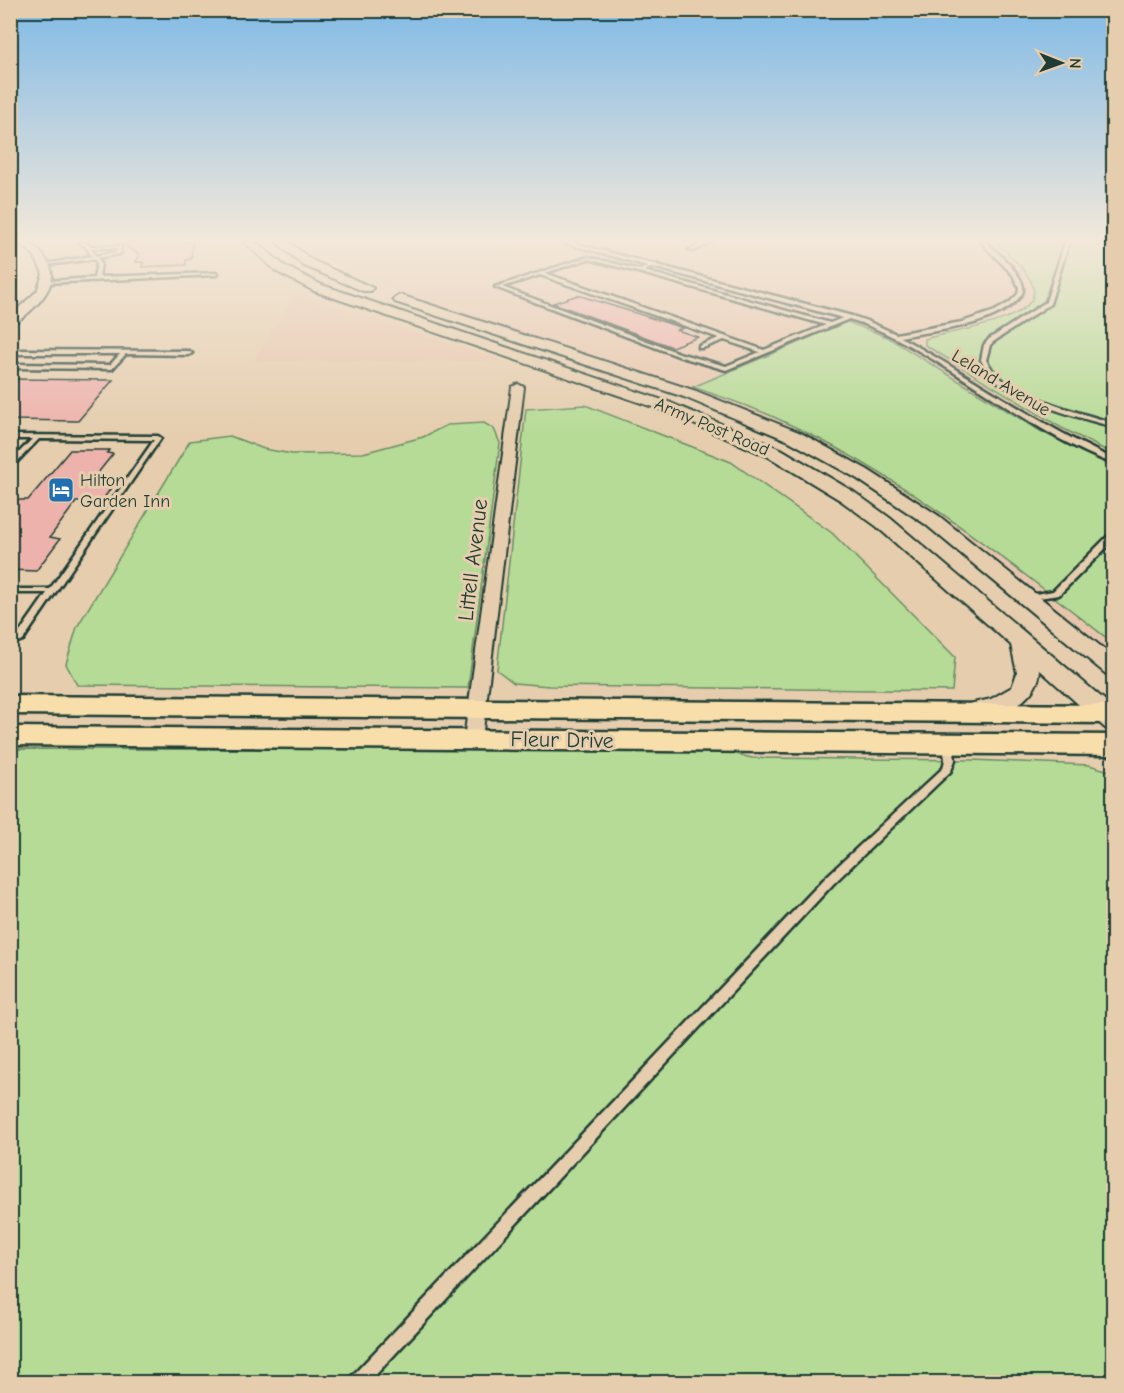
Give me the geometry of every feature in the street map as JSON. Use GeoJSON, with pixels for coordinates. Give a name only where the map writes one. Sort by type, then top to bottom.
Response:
{"type":"FeatureCollection","features":[{"type":"Feature","properties":{"kind":"main road","name":"Army Post Road"},"geometry":{"type":"LineString","coordinates":[[373,307],[674,410],[775,453],[847,496],[884,522],[1110,716]]}},
{"type":"Feature","properties":{"kind":"main road","name":"Army Post Road"},"geometry":{"type":"LineString","coordinates":[[427,307],[690,394],[795,436],[862,474],[932,520],[1109,664]]}},
{"type":"Feature","properties":{"kind":"main road"},"geometry":{"type":"LineString","coordinates":[[965,713],[1014,699],[1022,690],[1028,681],[1030,670],[1021,641]]}},
{"type":"Feature","properties":{"kind":"main road","name":"Fleur Drive"},"geometry":{"type":"LineString","coordinates":[[10,705],[1110,716]]}},
{"type":"Feature","properties":{"kind":"main road","name":"Fleur Drive"},"geometry":{"type":"LineString","coordinates":[[10,736],[1113,745]]}},
{"type":"Feature","properties":{"kind":"street"},"geometry":{"type":"LineString","coordinates":[[10,322],[16,313]]}},
{"type":"Feature","properties":{"kind":"street","name":"Littell Avenue"},"geometry":{"type":"LineString","coordinates":[[473,740],[518,387]]}},
{"type":"Feature","properties":{"kind":"lane"},"geometry":{"type":"LineString","coordinates":[[551,307],[680,355],[726,368],[850,317]]}},
{"type":"Feature","properties":{"kind":"lane"},"geometry":{"type":"LineString","coordinates":[[636,307],[764,352]]}},
{"type":"Feature","properties":{"kind":"lane"},"geometry":{"type":"LineString","coordinates":[[767,307],[831,325]]}},
{"type":"Feature","properties":{"kind":"lane","name":"Leland Avenue"},"geometry":{"type":"LineString","coordinates":[[813,307],[850,317],[896,336],[1067,440],[1113,462]]}},
{"type":"Feature","properties":{"kind":"lane"},"geometry":{"type":"LineString","coordinates":[[896,336],[985,317],[1007,307]]}},
{"type":"Feature","properties":{"kind":"lane"},"geometry":{"type":"LineString","coordinates":[[1042,307],[988,342],[981,356],[982,362],[993,376],[1012,388],[1070,412],[1113,425]]}},
{"type":"Feature","properties":{"kind":"lane"},"geometry":{"type":"LineString","coordinates":[[701,347],[724,338]]}},
{"type":"Feature","properties":{"kind":"lane"},"geometry":{"type":"LineString","coordinates":[[10,352],[189,353]]}},
{"type":"Feature","properties":{"kind":"lane"},"geometry":{"type":"LineString","coordinates":[[10,360],[20,352]]}},
{"type":"Feature","properties":{"kind":"lane"},"geometry":{"type":"LineString","coordinates":[[10,366],[112,367],[125,352]]}},
{"type":"Feature","properties":{"kind":"lane"},"geometry":{"type":"LineString","coordinates":[[680,355],[688,352]]}},
{"type":"Feature","properties":{"kind":"lane"},"geometry":{"type":"LineString","coordinates":[[10,437],[159,438],[20,638],[10,643]]}},
{"type":"Feature","properties":{"kind":"lane"},"geometry":{"type":"LineString","coordinates":[[10,467],[37,437]]}},
{"type":"Feature","properties":{"kind":"lane"},"geometry":{"type":"LineString","coordinates":[[1028,598],[1056,593],[1113,535]]}},
{"type":"Feature","properties":{"kind":"lane"},"geometry":{"type":"LineString","coordinates":[[10,591],[52,591]]}},
{"type":"Feature","properties":{"kind":"lane"},"geometry":{"type":"LineString","coordinates":[[358,1383],[830,880],[948,769],[950,760],[948,744]]}},
{"type":"Feature","properties":{"kind":"shaded area"},"geometry":{"type":"Polygon","coordinates":[[[287,307],[335,307],[503,361],[254,361],[287,307]]]}},
{"type":"Feature","properties":{"kind":"shaded area"},"geometry":{"type":"Polygon","coordinates":[[[438,307],[1113,307],[1113,669],[932,520],[760,421],[438,307]]]}},
{"type":"Feature","properties":{"kind":"green space"},"geometry":{"type":"Polygon","coordinates":[[[1026,307],[1113,307],[1113,454],[1060,427],[925,345],[925,339],[996,322],[1026,307]]]}},
{"type":"Feature","properties":{"kind":"green space"},"geometry":{"type":"Polygon","coordinates":[[[847,322],[887,337],[1042,432],[1113,467],[1113,643],[1034,581],[910,492],[823,441],[768,414],[693,387],[847,322]]]}},
{"type":"Feature","properties":{"kind":"green space"},"geometry":{"type":"Polygon","coordinates":[[[585,405],[731,462],[832,533],[955,657],[952,691],[549,686],[514,683],[497,670],[526,409],[585,405]]]}},
{"type":"Feature","properties":{"kind":"green space"},"geometry":{"type":"Polygon","coordinates":[[[484,423],[494,429],[500,443],[468,688],[77,685],[66,664],[77,627],[190,441],[230,436],[264,449],[292,454],[363,453],[423,437],[447,425],[484,423]]]}},
{"type":"Feature","properties":{"kind":"green space"},"geometry":{"type":"Polygon","coordinates":[[[11,749],[720,750],[752,758],[972,760],[1089,765],[1113,772],[1113,1382],[11,1382],[11,749]]]}},
{"type":"Feature","properties":{"kind":"building"},"geometry":{"type":"Polygon","coordinates":[[[564,307],[616,307],[683,328],[677,330],[698,337],[672,347],[564,307]]]}},
{"type":"Feature","properties":{"kind":"building"},"geometry":{"type":"Polygon","coordinates":[[[10,379],[113,380],[78,421],[10,420],[10,379]]]}},
{"type":"Feature","properties":{"kind":"building","name":"Hilton Garden Inn"},"geometry":{"type":"Polygon","coordinates":[[[70,450],[109,450],[107,453],[113,454],[93,479],[117,480],[101,502],[76,502],[50,537],[60,539],[36,571],[10,570],[10,500],[28,500],[70,450]]]}},
{"type":"Feature","properties":{"kind":"place","name":"Hilton Garden Inn"},"geometry":{"type":"Point","coordinates":[61,490]}}]}
